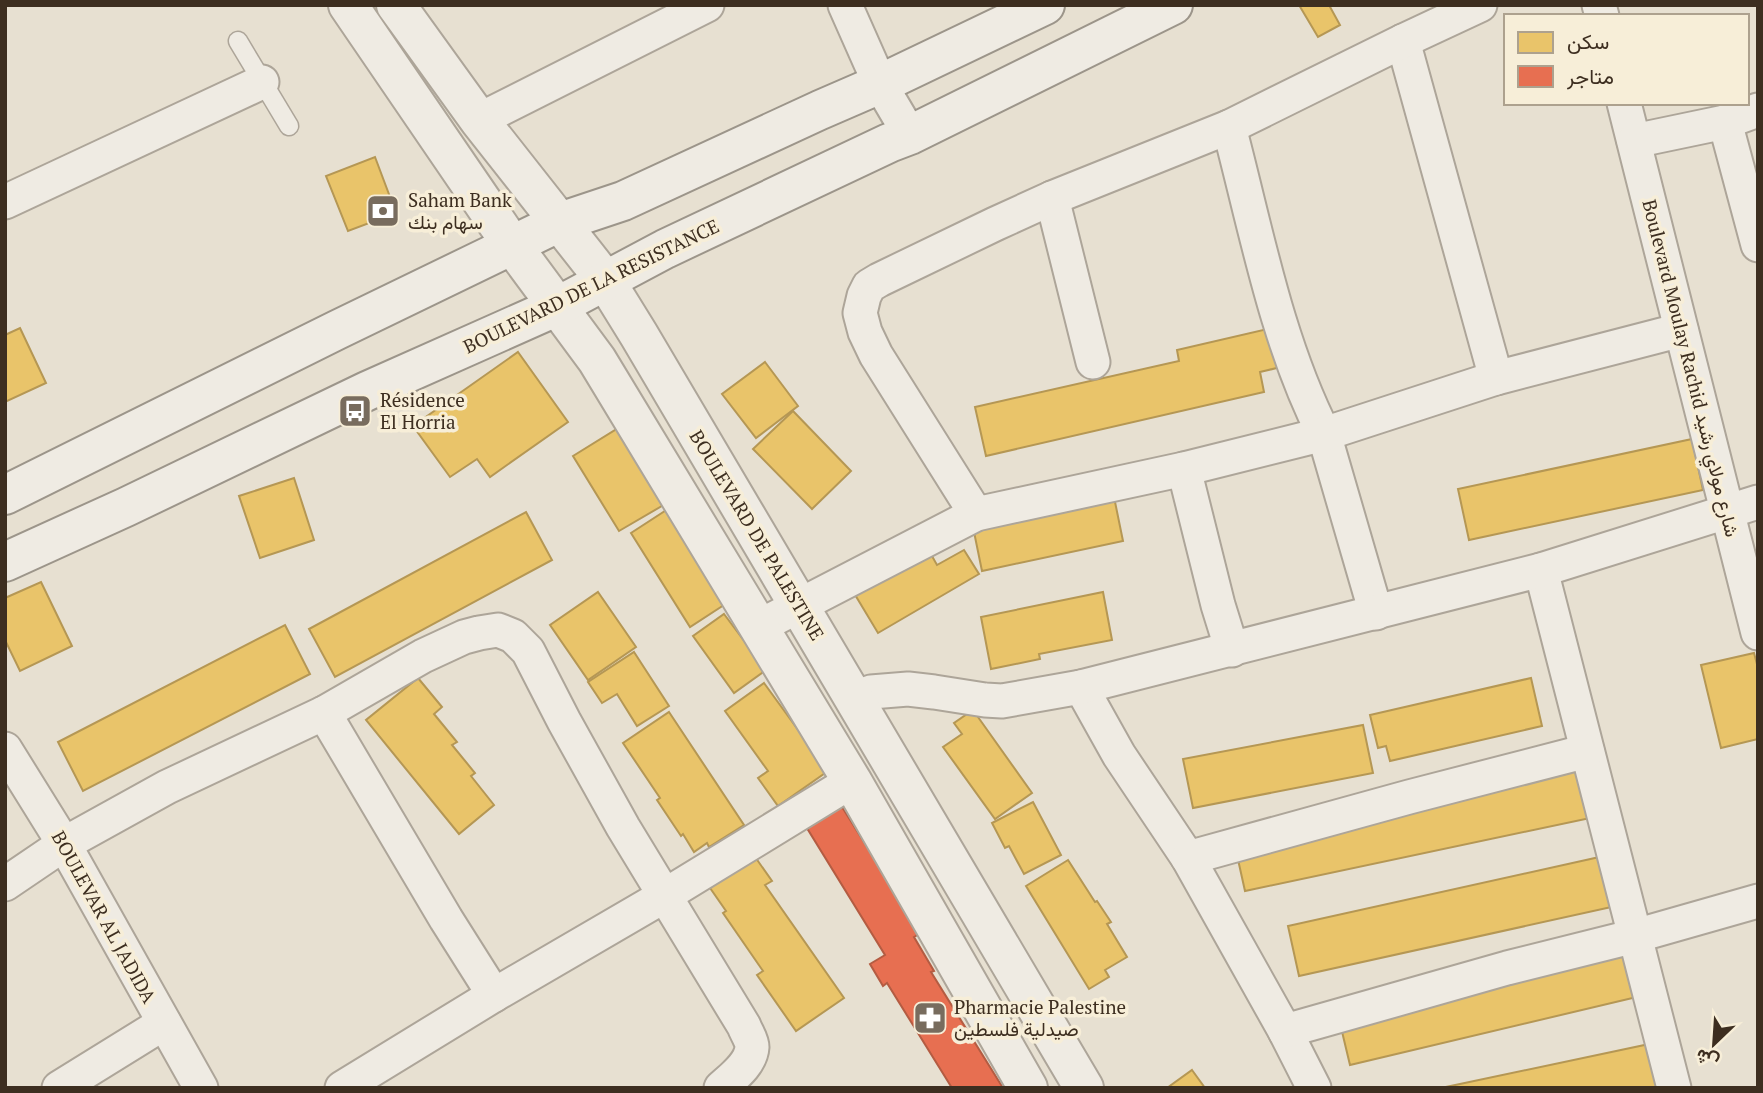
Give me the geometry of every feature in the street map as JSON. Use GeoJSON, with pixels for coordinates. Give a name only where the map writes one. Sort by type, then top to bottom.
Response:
{"type":"FeatureCollection","features":[{"type":"Feature","properties":{"kind":"street"},"geometry":{"type":"LineString","coordinates":[[348,5],[512,245],[597,360],[852,781],[1028,1088]]}},
{"type":"Feature","properties":{"kind":"street","name":"BOULEVARD DE PALESTINE"},"geometry":{"type":"LineString","coordinates":[[396,5],[478,120],[605,280],[1084,1088]]}},
{"type":"Feature","properties":{"kind":"street"},"geometry":{"type":"LineString","coordinates":[[478,120],[707,5]]}},
{"type":"Feature","properties":{"kind":"street"},"geometry":{"type":"LineString","coordinates":[[845,5],[880,84],[910,135]]}},
{"type":"Feature","properties":{"kind":"street"},"geometry":{"type":"LineString","coordinates":[[5,495],[560,222],[623,201],[880,84],[1045,5]]}},
{"type":"Feature","properties":{"kind":"street","name":"BOULEVARD DE LA RESISTANCE"},"geometry":{"type":"LineString","coordinates":[[5,562],[367,391],[558,306],[666,248],[910,135],[1174,5]]}},
{"type":"Feature","properties":{"kind":"street"},"geometry":{"type":"LineString","coordinates":[[976,514],[876,355],[860,313],[869,286],[1052,198],[1229,127],[1480,5]]}},
{"type":"Feature","properties":{"kind":"street"},"geometry":{"type":"LineString","coordinates":[[1402,41],[1496,378]]}},
{"type":"Feature","properties":{"kind":"street"},"geometry":{"type":"LineString","coordinates":[[5,202],[262,82]]}},
{"type":"Feature","properties":{"kind":"street","name":"Boulevard Moulay Rachid شارع مولاي رشيد"},"geometry":{"type":"LineString","coordinates":[[1625,105],[1681,330],[1742,507],[1758,633]]}},
{"type":"Feature","properties":{"kind":"street"},"geometry":{"type":"LineString","coordinates":[[1634,141],[1725,122],[1758,110]]}},
{"type":"Feature","properties":{"kind":"street"},"geometry":{"type":"LineString","coordinates":[[1725,122],[1758,245]]}},
{"type":"Feature","properties":{"kind":"street"},"geometry":{"type":"LineString","coordinates":[[1229,127],[1279,319],[1310,407],[1324,434],[1376,613]]}},
{"type":"Feature","properties":{"kind":"street"},"geometry":{"type":"LineString","coordinates":[[1052,198],[1093,362]]}},
{"type":"Feature","properties":{"kind":"street"},"geometry":{"type":"LineString","coordinates":[[758,626],[976,514],[1184,469],[1324,434],[1496,378],[1681,330]]}},
{"type":"Feature","properties":{"kind":"street"},"geometry":{"type":"LineString","coordinates":[[1184,469],[1232,650]]}},
{"type":"Feature","properties":{"kind":"street"},"geometry":{"type":"LineString","coordinates":[[855,698],[871,691],[908,689],[1002,701],[1082,687],[1541,570],[1742,507]]}},
{"type":"Feature","properties":{"kind":"street"},"geometry":{"type":"LineString","coordinates":[[1541,570],[1674,1088]]}},
{"type":"Feature","properties":{"kind":"street"},"geometry":{"type":"LineString","coordinates":[[5,884],[64,844],[167,786],[324,713],[423,656],[464,638],[498,631],[513,636],[528,651],[564,721],[664,896],[744,1026],[752,1045],[749,1059],[721,1088]]}},
{"type":"Feature","properties":{"kind":"street"},"geometry":{"type":"LineString","coordinates":[[1082,687],[1119,755],[1188,858],[1314,1088]]}},
{"type":"Feature","properties":{"kind":"street"},"geometry":{"type":"LineString","coordinates":[[324,713],[494,995]]}},
{"type":"Feature","properties":{"kind":"street","name":"BOULEVAR AL JADIDA"},"geometry":{"type":"LineString","coordinates":[[5,748],[64,844],[201,1088]]}},
{"type":"Feature","properties":{"kind":"street"},"geometry":{"type":"LineString","coordinates":[[1188,858],[1587,751]]}},
{"type":"Feature","properties":{"kind":"street"},"geometry":{"type":"LineString","coordinates":[[342,1088],[852,781]]}},
{"type":"Feature","properties":{"kind":"street"},"geometry":{"type":"LineString","coordinates":[[1285,1031],[1758,901]]}},
{"type":"Feature","properties":{"kind":"street"},"geometry":{"type":"LineString","coordinates":[[60,1088],[164,1023]]}},
{"type":"Feature","properties":{"kind":"lane"},"geometry":{"type":"LineString","coordinates":[[238,41],[289,126]]}},
{"type":"Feature","properties":{"kind":"building: سكن"},"geometry":{"type":"Polygon","coordinates":[[[1299,5],[1329,5],[1340,25],[1318,37],[1299,5]]]}},
{"type":"Feature","properties":{"kind":"building: سكن"},"geometry":{"type":"Polygon","coordinates":[[[375,157],[396,213],[348,231],[326,176],[375,157]]]}},
{"type":"Feature","properties":{"kind":"building: سكن"},"geometry":{"type":"Polygon","coordinates":[[[20,328],[46,383],[5,402],[5,335],[20,328]]]}},
{"type":"Feature","properties":{"kind":"building: سكن"},"geometry":{"type":"Polygon","coordinates":[[[1272,328],[1281,367],[1260,372],[1264,392],[986,456],[975,407],[1179,361],[1177,350],[1272,328]]]}},
{"type":"Feature","properties":{"kind":"building: سكن"},"geometry":{"type":"Polygon","coordinates":[[[518,352],[568,422],[490,477],[477,459],[450,477],[413,426],[518,352]]]}},
{"type":"Feature","properties":{"kind":"building: سكن"},"geometry":{"type":"Polygon","coordinates":[[[765,362],[798,406],[756,438],[722,394],[765,362]]]}},
{"type":"Feature","properties":{"kind":"building: سكن"},"geometry":{"type":"Polygon","coordinates":[[[793,411],[851,471],[812,509],[753,449],[793,411]]]}},
{"type":"Feature","properties":{"kind":"building: سكن"},"geometry":{"type":"Polygon","coordinates":[[[620,427],[667,503],[619,531],[573,456],[620,427]]]}},
{"type":"Feature","properties":{"kind":"building: سكن"},"geometry":{"type":"Polygon","coordinates":[[[1692,439],[1703,490],[1469,540],[1458,489],[1692,439]]]}},
{"type":"Feature","properties":{"kind":"building: سكن"},"geometry":{"type":"Polygon","coordinates":[[[294,478],[314,540],[260,558],[239,496],[294,478]]]}},
{"type":"Feature","properties":{"kind":"building: سكن"},"geometry":{"type":"Polygon","coordinates":[[[1114,497],[1123,541],[982,571],[973,527],[1114,497]]]}},
{"type":"Feature","properties":{"kind":"building: سكن"},"geometry":{"type":"Polygon","coordinates":[[[668,509],[727,603],[690,627],[631,533],[668,509]]]}},
{"type":"Feature","properties":{"kind":"building: سكن"},"geometry":{"type":"Polygon","coordinates":[[[526,512],[552,560],[335,677],[309,629],[526,512]]]}},
{"type":"Feature","properties":{"kind":"building: سكن"},"geometry":{"type":"Polygon","coordinates":[[[928,549],[937,565],[964,550],[979,574],[878,633],[854,593],[928,549]]]}},
{"type":"Feature","properties":{"kind":"building: سكن"},"geometry":{"type":"Polygon","coordinates":[[[41,582],[72,646],[20,671],[5,640],[5,598],[41,582]]]}},
{"type":"Feature","properties":{"kind":"building: سكن"},"geometry":{"type":"Polygon","coordinates":[[[598,592],[636,647],[588,680],[550,625],[598,592]]]}},
{"type":"Feature","properties":{"kind":"building: سكن"},"geometry":{"type":"Polygon","coordinates":[[[1103,592],[1112,640],[1039,654],[1040,659],[991,669],[981,617],[1103,592]]]}},
{"type":"Feature","properties":{"kind":"building: سكن"},"geometry":{"type":"Polygon","coordinates":[[[724,614],[766,670],[734,693],[693,636],[724,614]]]}},
{"type":"Feature","properties":{"kind":"building: سكن"},"geometry":{"type":"Polygon","coordinates":[[[285,625],[310,674],[83,791],[58,742],[285,625]]]}},
{"type":"Feature","properties":{"kind":"building: سكن"},"geometry":{"type":"Polygon","coordinates":[[[634,652],[669,706],[637,726],[617,694],[602,703],[588,682],[634,652]]]}},
{"type":"Feature","properties":{"kind":"building: سكن"},"geometry":{"type":"Polygon","coordinates":[[[1754,653],[1758,668],[1758,739],[1721,748],[1701,665],[1754,653]]]}},
{"type":"Feature","properties":{"kind":"building: سكن"},"geometry":{"type":"Polygon","coordinates":[[[418,678],[442,707],[434,714],[457,742],[452,745],[475,773],[471,776],[494,805],[459,834],[366,720],[418,678]]]}},
{"type":"Feature","properties":{"kind":"building: سكن"},"geometry":{"type":"Polygon","coordinates":[[[1531,678],[1542,726],[1390,761],[1386,746],[1378,748],[1370,715],[1531,678]]]}},
{"type":"Feature","properties":{"kind":"building: سكن"},"geometry":{"type":"Polygon","coordinates":[[[764,683],[828,771],[778,806],[758,778],[768,771],[725,711],[764,683]]]}},
{"type":"Feature","properties":{"kind":"building: سكن"},"geometry":{"type":"Polygon","coordinates":[[[973,710],[1032,793],[995,819],[943,747],[962,734],[954,723],[973,710]]]}},
{"type":"Feature","properties":{"kind":"building: سكن"},"geometry":{"type":"Polygon","coordinates":[[[669,712],[744,825],[709,847],[707,843],[694,852],[657,800],[660,798],[623,743],[669,712]]]}},
{"type":"Feature","properties":{"kind":"building: سكن"},"geometry":{"type":"Polygon","coordinates":[[[1363,725],[1373,773],[1193,808],[1183,759],[1363,725]]]}},
{"type":"Feature","properties":{"kind":"building: سكن"},"geometry":{"type":"Polygon","coordinates":[[[1584,768],[1595,817],[1245,891],[1235,846],[1584,768]]]}},
{"type":"Feature","properties":{"kind":"building: سكن"},"geometry":{"type":"Polygon","coordinates":[[[1033,802],[1061,855],[1024,874],[1009,846],[1005,848],[992,823],[1033,802]]]}},
{"type":"Feature","properties":{"kind":"building: سكن"},"geometry":{"type":"Polygon","coordinates":[[[753,854],[772,881],[765,885],[844,998],[796,1031],[757,975],[763,971],[723,913],[726,911],[708,885],[753,854]]]}},
{"type":"Feature","properties":{"kind":"building: سكن"},"geometry":{"type":"Polygon","coordinates":[[[1604,856],[1616,906],[1299,976],[1288,926],[1604,856]]]}},
{"type":"Feature","properties":{"kind":"building: سكن"},"geometry":{"type":"Polygon","coordinates":[[[1068,860],[1111,922],[1107,924],[1127,957],[1105,970],[1109,977],[1089,989],[1026,886],[1068,860]]]}},
{"type":"Feature","properties":{"kind":"building: سكن"},"geometry":{"type":"Polygon","coordinates":[[[1630,950],[1641,996],[1350,1065],[1339,1019],[1630,950]]]}},
{"type":"Feature","properties":{"kind":"building: سكن"},"geometry":{"type":"Polygon","coordinates":[[[1654,1043],[1663,1088],[1441,1088],[1654,1043]]]}},
{"type":"Feature","properties":{"kind":"building: سكن"},"geometry":{"type":"Polygon","coordinates":[[[1192,1070],[1205,1088],[1167,1088],[1192,1070]]]}},
{"type":"Feature","properties":{"kind":"building: متاجر"},"geometry":{"type":"Polygon","coordinates":[[[837,799],[921,933],[914,937],[934,971],[931,972],[1003,1088],[952,1088],[887,983],[883,986],[870,964],[885,955],[802,820],[837,799]]]}},
{"type":"Feature","properties":{"kind":"place","name":"Saham Bank سهام بنك"},"geometry":{"type":"Point","coordinates":[383,211]}},
{"type":"Feature","properties":{"kind":"place","name":"Résidence El Horria"},"geometry":{"type":"Point","coordinates":[355,411]}},
{"type":"Feature","properties":{"kind":"place","name":"Pharmacie Palestine صيدلية فلسطين"},"geometry":{"type":"Point","coordinates":[930,1018]}}]}
